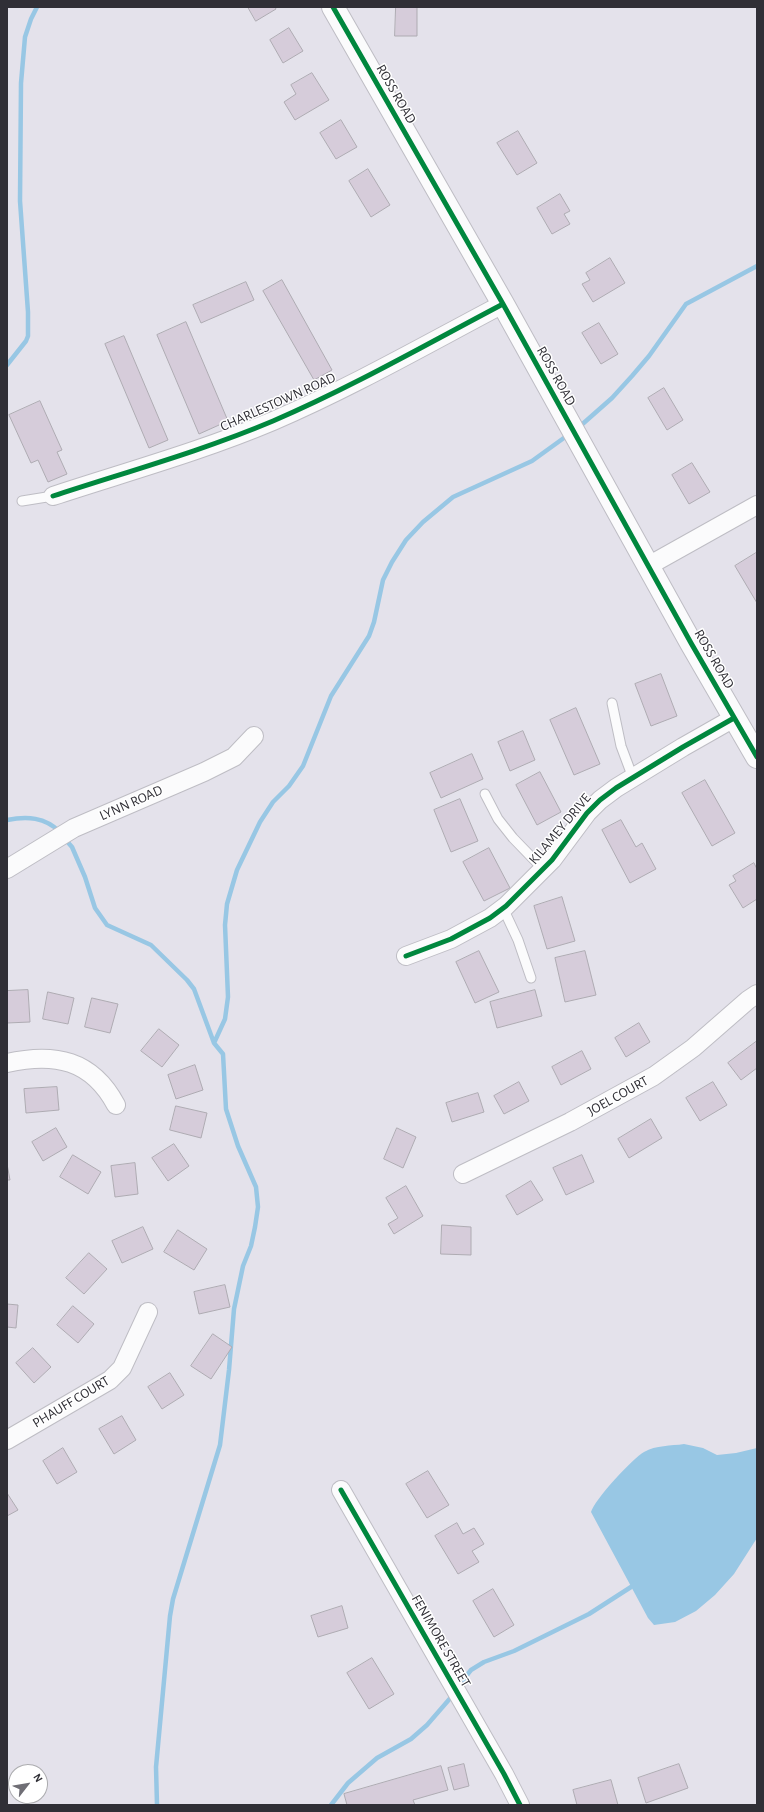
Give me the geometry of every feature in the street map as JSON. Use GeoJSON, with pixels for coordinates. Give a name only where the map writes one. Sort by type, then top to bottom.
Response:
{"type":"FeatureCollection","features":[{"type":"Feature","properties":{"kind":"street","name":"ROSS ROAD"},"geometry":{"type":"LineString","coordinates":[[333,7],[503,304],[648,566],[757,757]]}},
{"type":"Feature","properties":{"kind":"street","name":"CHARLESTOWN ROAD"},"geometry":{"type":"LineString","coordinates":[[53,496],[228,438],[273,421],[320,399],[503,304]]}},
{"type":"Feature","properties":{"kind":"street"},"geometry":{"type":"LineString","coordinates":[[648,566],[757,505]]}},
{"type":"Feature","properties":{"kind":"street","name":"KILAMEY DRIVE"},"geometry":{"type":"LineString","coordinates":[[406,956],[466,932],[490,918],[503,908],[543,869],[563,847],[587,813],[600,800],[633,778],[734,718]]}},
{"type":"Feature","properties":{"kind":"street","name":"LYNN ROAD"},"geometry":{"type":"LineString","coordinates":[[7,869],[74,828],[204,772],[234,757],[254,736]]}},
{"type":"Feature","properties":{"kind":"street","name":"JOEL COURT"},"geometry":{"type":"LineString","coordinates":[[463,1174],[570,1122],[654,1076],[676,1062],[757,994]]}},
{"type":"Feature","properties":{"kind":"street"},"geometry":{"type":"LineString","coordinates":[[7,1063],[22,1059],[42,1058],[64,1061],[83,1067],[96,1077],[108,1090],[116,1105]]}},
{"type":"Feature","properties":{"kind":"street","name":"PHAUFF COURT"},"geometry":{"type":"LineString","coordinates":[[7,1440],[110,1380],[122,1368],[148,1312]]}},
{"type":"Feature","properties":{"kind":"street","name":"FENIMORE STREET"},"geometry":{"type":"LineString","coordinates":[[340,1490],[504,1774],[520,1805]]}},
{"type":"Feature","properties":{"kind":"lane"},"geometry":{"type":"LineString","coordinates":[[22,501],[53,496]]}},
{"type":"Feature","properties":{"kind":"lane"},"geometry":{"type":"LineString","coordinates":[[612,703],[621,746],[633,778]]}},
{"type":"Feature","properties":{"kind":"lane"},"geometry":{"type":"LineString","coordinates":[[485,794],[498,818],[513,838],[543,869]]}},
{"type":"Feature","properties":{"kind":"lane"},"geometry":{"type":"LineString","coordinates":[[503,908],[518,940],[531,978]]}},
{"type":"Feature","properties":{"kind":"water"},"geometry":{"type":"Polygon","coordinates":[[[684,1444],[703,1448],[717,1455],[736,1453],[757,1448],[757,1538],[734,1574],[715,1595],[696,1611],[675,1622],[654,1625],[648,1618],[591,1512],[606,1489],[623,1470],[644,1452],[653,1448],[684,1444]]]}},
{"type":"Feature","properties":{"kind":"building"},"geometry":{"type":"Polygon","coordinates":[[[248,7],[275,7],[276,9],[256,21],[248,7]]]}},
{"type":"Feature","properties":{"kind":"building"},"geometry":{"type":"Polygon","coordinates":[[[396,7],[417,7],[417,36],[395,36],[396,7]]]}},
{"type":"Feature","properties":{"kind":"building"},"geometry":{"type":"Polygon","coordinates":[[[289,28],[303,51],[283,63],[270,40],[289,28]]]}},
{"type":"Feature","properties":{"kind":"building"},"geometry":{"type":"Polygon","coordinates":[[[312,73],[329,100],[295,120],[284,102],[296,94],[291,85],[312,73]]]}},
{"type":"Feature","properties":{"kind":"building"},"geometry":{"type":"Polygon","coordinates":[[[341,120],[357,147],[336,159],[320,133],[341,120]]]}},
{"type":"Feature","properties":{"kind":"building"},"geometry":{"type":"Polygon","coordinates":[[[518,131],[537,163],[517,175],[497,143],[518,131]]]}},
{"type":"Feature","properties":{"kind":"building"},"geometry":{"type":"Polygon","coordinates":[[[368,169],[390,205],[371,217],[349,181],[368,169]]]}},
{"type":"Feature","properties":{"kind":"building"},"geometry":{"type":"Polygon","coordinates":[[[560,194],[570,211],[564,214],[570,224],[552,234],[537,208],[560,194]]]}},
{"type":"Feature","properties":{"kind":"building"},"geometry":{"type":"Polygon","coordinates":[[[610,258],[625,283],[593,302],[582,284],[590,280],[586,273],[610,258]]]}},
{"type":"Feature","properties":{"kind":"building"},"geometry":{"type":"Polygon","coordinates":[[[282,280],[332,370],[314,380],[263,291],[282,280]]]}},
{"type":"Feature","properties":{"kind":"building"},"geometry":{"type":"Polygon","coordinates":[[[246,282],[254,300],[201,323],[193,305],[246,282]]]}},
{"type":"Feature","properties":{"kind":"building"},"geometry":{"type":"Polygon","coordinates":[[[186,322],[228,421],[199,434],[157,335],[186,322]]]}},
{"type":"Feature","properties":{"kind":"building"},"geometry":{"type":"Polygon","coordinates":[[[599,323],[618,354],[601,364],[582,333],[599,323]]]}},
{"type":"Feature","properties":{"kind":"building"},"geometry":{"type":"Polygon","coordinates":[[[124,336],[168,440],[149,448],[105,344],[124,336]]]}},
{"type":"Feature","properties":{"kind":"building"},"geometry":{"type":"Polygon","coordinates":[[[664,388],[683,420],[667,430],[648,398],[664,388]]]}},
{"type":"Feature","properties":{"kind":"building"},"geometry":{"type":"Polygon","coordinates":[[[40,401],[62,450],[57,452],[67,474],[48,482],[38,460],[31,463],[9,415],[40,401]]]}},
{"type":"Feature","properties":{"kind":"building"},"geometry":{"type":"Polygon","coordinates":[[[692,463],[710,492],[689,504],[672,475],[692,463]]]}},
{"type":"Feature","properties":{"kind":"building"},"geometry":{"type":"Polygon","coordinates":[[[756,553],[757,554],[757,603],[735,566],[756,553]]]}},
{"type":"Feature","properties":{"kind":"building"},"geometry":{"type":"Polygon","coordinates":[[[661,674],[677,716],[651,726],[635,684],[661,674]]]}},
{"type":"Feature","properties":{"kind":"building"},"geometry":{"type":"Polygon","coordinates":[[[576,708],[600,764],[574,775],[550,720],[576,708]]]}},
{"type":"Feature","properties":{"kind":"building"},"geometry":{"type":"Polygon","coordinates":[[[523,731],[535,760],[510,771],[498,742],[523,731]]]}},
{"type":"Feature","properties":{"kind":"building"},"geometry":{"type":"Polygon","coordinates":[[[472,754],[483,779],[441,798],[430,773],[472,754]]]}},
{"type":"Feature","properties":{"kind":"building"},"geometry":{"type":"Polygon","coordinates":[[[540,772],[561,812],[537,825],[516,785],[540,772]]]}},
{"type":"Feature","properties":{"kind":"building"},"geometry":{"type":"Polygon","coordinates":[[[705,780],[735,833],[712,846],[682,793],[705,780]]]}},
{"type":"Feature","properties":{"kind":"building"},"geometry":{"type":"Polygon","coordinates":[[[460,799],[478,841],[451,852],[434,810],[460,799]]]}},
{"type":"Feature","properties":{"kind":"building"},"geometry":{"type":"Polygon","coordinates":[[[621,820],[636,847],[642,843],[656,869],[630,883],[602,830],[621,820]]]}},
{"type":"Feature","properties":{"kind":"building"},"geometry":{"type":"Polygon","coordinates":[[[489,848],[510,888],[484,901],[463,862],[489,848]]]}},
{"type":"Feature","properties":{"kind":"building"},"geometry":{"type":"Polygon","coordinates":[[[754,863],[757,869],[757,899],[743,908],[729,885],[736,881],[733,876],[754,863]]]}},
{"type":"Feature","properties":{"kind":"building"},"geometry":{"type":"Polygon","coordinates":[[[562,897],[575,941],[547,949],[534,906],[562,897]]]}},
{"type":"Feature","properties":{"kind":"building"},"geometry":{"type":"Polygon","coordinates":[[[479,951],[499,992],[475,1003],[456,962],[479,951]]]}},
{"type":"Feature","properties":{"kind":"building"},"geometry":{"type":"Polygon","coordinates":[[[585,951],[596,995],[565,1002],[555,958],[585,951]]]}},
{"type":"Feature","properties":{"kind":"building"},"geometry":{"type":"Polygon","coordinates":[[[28,990],[30,1022],[7,1023],[7,991],[28,990]]]}},
{"type":"Feature","properties":{"kind":"building"},"geometry":{"type":"Polygon","coordinates":[[[535,990],[542,1016],[497,1028],[490,1002],[535,990]]]}},
{"type":"Feature","properties":{"kind":"building"},"geometry":{"type":"Polygon","coordinates":[[[48,992],[74,998],[68,1024],[43,1019],[48,992]]]}},
{"type":"Feature","properties":{"kind":"building"},"geometry":{"type":"Polygon","coordinates":[[[92,998],[118,1004],[110,1033],[85,1027],[92,998]]]}},
{"type":"Feature","properties":{"kind":"building"},"geometry":{"type":"Polygon","coordinates":[[[639,1023],[650,1042],[626,1057],[615,1038],[639,1023]]]}},
{"type":"Feature","properties":{"kind":"building"},"geometry":{"type":"Polygon","coordinates":[[[159,1029],[179,1045],[162,1067],[141,1051],[159,1029]]]}},
{"type":"Feature","properties":{"kind":"building"},"geometry":{"type":"Polygon","coordinates":[[[757,1041],[757,1068],[741,1080],[728,1063],[757,1041]]]}},
{"type":"Feature","properties":{"kind":"building"},"geometry":{"type":"Polygon","coordinates":[[[582,1051],[591,1069],[561,1085],[552,1067],[582,1051]]]}},
{"type":"Feature","properties":{"kind":"building"},"geometry":{"type":"Polygon","coordinates":[[[195,1065],[203,1090],[176,1099],[168,1075],[195,1065]]]}},
{"type":"Feature","properties":{"kind":"building"},"geometry":{"type":"Polygon","coordinates":[[[519,1082],[529,1101],[504,1114],[494,1096],[519,1082]]]}},
{"type":"Feature","properties":{"kind":"building"},"geometry":{"type":"Polygon","coordinates":[[[713,1082],[727,1105],[700,1121],[686,1098],[713,1082]]]}},
{"type":"Feature","properties":{"kind":"building"},"geometry":{"type":"Polygon","coordinates":[[[57,1087],[59,1110],[26,1113],[24,1089],[57,1087]]]}},
{"type":"Feature","properties":{"kind":"building"},"geometry":{"type":"Polygon","coordinates":[[[478,1093],[484,1112],[452,1122],[446,1103],[478,1093]]]}},
{"type":"Feature","properties":{"kind":"building"},"geometry":{"type":"Polygon","coordinates":[[[176,1106],[207,1113],[201,1138],[170,1130],[176,1106]]]}},
{"type":"Feature","properties":{"kind":"building"},"geometry":{"type":"Polygon","coordinates":[[[651,1119],[662,1138],[629,1158],[618,1139],[651,1119]]]}},
{"type":"Feature","properties":{"kind":"building"},"geometry":{"type":"Polygon","coordinates":[[[56,1128],[67,1147],[43,1161],[32,1142],[56,1128]]]}},
{"type":"Feature","properties":{"kind":"building"},"geometry":{"type":"Polygon","coordinates":[[[397,1128],[416,1137],[403,1168],[384,1159],[397,1128]]]}},
{"type":"Feature","properties":{"kind":"building"},"geometry":{"type":"Polygon","coordinates":[[[174,1144],[189,1166],[168,1181],[152,1158],[174,1144]]]}},
{"type":"Feature","properties":{"kind":"building"},"geometry":{"type":"Polygon","coordinates":[[[73,1155],[101,1172],[88,1194],[60,1177],[73,1155]]]}},
{"type":"Feature","properties":{"kind":"building"},"geometry":{"type":"Polygon","coordinates":[[[582,1155],[594,1182],[566,1195],[553,1168],[582,1155]]]}},
{"type":"Feature","properties":{"kind":"building"},"geometry":{"type":"Polygon","coordinates":[[[135,1163],[138,1194],[115,1197],[111,1166],[135,1163]]]}},
{"type":"Feature","properties":{"kind":"building"},"geometry":{"type":"Polygon","coordinates":[[[7,1164],[10,1180],[7,1180],[7,1164]]]}},
{"type":"Feature","properties":{"kind":"building"},"geometry":{"type":"Polygon","coordinates":[[[531,1181],[543,1200],[517,1215],[506,1196],[531,1181]]]}},
{"type":"Feature","properties":{"kind":"building"},"geometry":{"type":"Polygon","coordinates":[[[406,1186],[423,1216],[394,1234],[388,1224],[398,1218],[386,1198],[406,1186]]]}},
{"type":"Feature","properties":{"kind":"building"},"geometry":{"type":"Polygon","coordinates":[[[442,1225],[471,1227],[471,1255],[441,1254],[442,1225]]]}},
{"type":"Feature","properties":{"kind":"building"},"geometry":{"type":"Polygon","coordinates":[[[143,1227],[153,1249],[122,1263],[112,1241],[143,1227]]]}},
{"type":"Feature","properties":{"kind":"building"},"geometry":{"type":"Polygon","coordinates":[[[178,1230],[207,1249],[194,1270],[164,1252],[178,1230]]]}},
{"type":"Feature","properties":{"kind":"building"},"geometry":{"type":"Polygon","coordinates":[[[89,1253],[107,1269],[84,1294],[66,1278],[89,1253]]]}},
{"type":"Feature","properties":{"kind":"building"},"geometry":{"type":"Polygon","coordinates":[[[225,1285],[230,1307],[199,1314],[194,1292],[225,1285]]]}},
{"type":"Feature","properties":{"kind":"building"},"geometry":{"type":"Polygon","coordinates":[[[7,1304],[18,1305],[16,1328],[7,1327],[7,1304]]]}},
{"type":"Feature","properties":{"kind":"building"},"geometry":{"type":"Polygon","coordinates":[[[73,1306],[94,1324],[78,1343],[57,1325],[73,1306]]]}},
{"type":"Feature","properties":{"kind":"building"},"geometry":{"type":"Polygon","coordinates":[[[213,1334],[232,1347],[211,1379],[191,1366],[213,1334]]]}},
{"type":"Feature","properties":{"kind":"building"},"geometry":{"type":"Polygon","coordinates":[[[33,1348],[51,1367],[34,1383],[16,1363],[33,1348]]]}},
{"type":"Feature","properties":{"kind":"building"},"geometry":{"type":"Polygon","coordinates":[[[170,1373],[184,1395],[162,1409],[148,1387],[170,1373]]]}},
{"type":"Feature","properties":{"kind":"building"},"geometry":{"type":"Polygon","coordinates":[[[122,1416],[136,1440],[114,1454],[99,1429],[122,1416]]]}},
{"type":"Feature","properties":{"kind":"building"},"geometry":{"type":"Polygon","coordinates":[[[63,1448],[77,1472],[57,1484],[43,1461],[63,1448]]]}},
{"type":"Feature","properties":{"kind":"building"},"geometry":{"type":"Polygon","coordinates":[[[428,1471],[449,1505],[427,1518],[406,1484],[428,1471]]]}},
{"type":"Feature","properties":{"kind":"building"},"geometry":{"type":"Polygon","coordinates":[[[7,1493],[18,1510],[7,1516],[7,1493]]]}},
{"type":"Feature","properties":{"kind":"building"},"geometry":{"type":"Polygon","coordinates":[[[457,1523],[463,1534],[474,1528],[484,1544],[472,1551],[479,1562],[458,1574],[435,1536],[457,1523]]]}},
{"type":"Feature","properties":{"kind":"building"},"geometry":{"type":"Polygon","coordinates":[[[493,1589],[514,1625],[494,1637],[473,1601],[493,1589]]]}},
{"type":"Feature","properties":{"kind":"building"},"geometry":{"type":"Polygon","coordinates":[[[342,1606],[348,1628],[318,1637],[311,1616],[342,1606]]]}},
{"type":"Feature","properties":{"kind":"building"},"geometry":{"type":"Polygon","coordinates":[[[372,1658],[394,1694],[369,1709],[347,1673],[372,1658]]]}},
{"type":"Feature","properties":{"kind":"building"},"geometry":{"type":"Polygon","coordinates":[[[464,1764],[469,1786],[454,1790],[448,1768],[464,1764]]]}},
{"type":"Feature","properties":{"kind":"building"},"geometry":{"type":"Polygon","coordinates":[[[679,1764],[688,1788],[646,1803],[638,1778],[679,1764]]]}},
{"type":"Feature","properties":{"kind":"building"},"geometry":{"type":"Polygon","coordinates":[[[441,1766],[448,1790],[413,1800],[415,1805],[347,1805],[344,1794],[441,1766]]]}},
{"type":"Feature","properties":{"kind":"building"},"geometry":{"type":"Polygon","coordinates":[[[611,1780],[618,1805],[577,1805],[573,1790],[611,1780]]]}},
{"type":"Feature","properties":{"kind":"waterway"},"geometry":{"type":"LineString","coordinates":[[7,365],[26,341],[28,336],[28,312],[20,201],[21,83],[25,37],[37,7]]}},
{"type":"Feature","properties":{"kind":"waterway"},"geometry":{"type":"LineString","coordinates":[[578,428],[612,398],[632,376],[649,356],[686,304],[757,266]]}},
{"type":"Feature","properties":{"kind":"waterway"},"geometry":{"type":"LineString","coordinates":[[214,1043],[225,1019],[228,997],[225,925],[227,904],[237,870],[260,822],[273,802],[289,786],[303,766],[331,696],[369,636],[374,622],[383,580],[392,562],[406,540],[423,522],[453,497],[532,461],[568,435]]}},
{"type":"Feature","properties":{"kind":"waterway"},"geometry":{"type":"LineString","coordinates":[[7,820],[22,818],[35,819],[48,823],[60,832]]}},
{"type":"Feature","properties":{"kind":"waterway"},"geometry":{"type":"LineString","coordinates":[[64,838],[72,847],[85,877],[95,908],[107,925],[151,945],[187,980],[194,989],[214,1043],[223,1054],[226,1109],[238,1146],[256,1187],[258,1207],[251,1246],[243,1266],[234,1309],[229,1370],[220,1445],[173,1599],[170,1616],[156,1767],[157,1805]]}},
{"type":"Feature","properties":{"kind":"waterway"},"geometry":{"type":"LineString","coordinates":[[459,1685],[471,1670],[484,1662],[514,1651],[589,1614],[634,1584]]}},
{"type":"Feature","properties":{"kind":"waterway"},"geometry":{"type":"LineString","coordinates":[[331,1805],[348,1783],[377,1758],[411,1739],[427,1725],[453,1695]]}},
{"type":"Feature","properties":{"kind":"cycle path"},"geometry":{"type":"LineString","coordinates":[[333,7],[503,304],[691,643],[757,757]]}},
{"type":"Feature","properties":{"kind":"cycle path"},"geometry":{"type":"LineString","coordinates":[[53,496],[191,452],[273,421],[360,380],[503,304]]}},
{"type":"Feature","properties":{"kind":"cycle path"},"geometry":{"type":"LineString","coordinates":[[406,956],[451,939],[490,918],[506,906],[552,860],[587,813],[600,800],[616,788],[734,718]]}},
{"type":"Feature","properties":{"kind":"cycle path"},"geometry":{"type":"LineString","coordinates":[[341,1490],[504,1774],[520,1805]]}}]}
